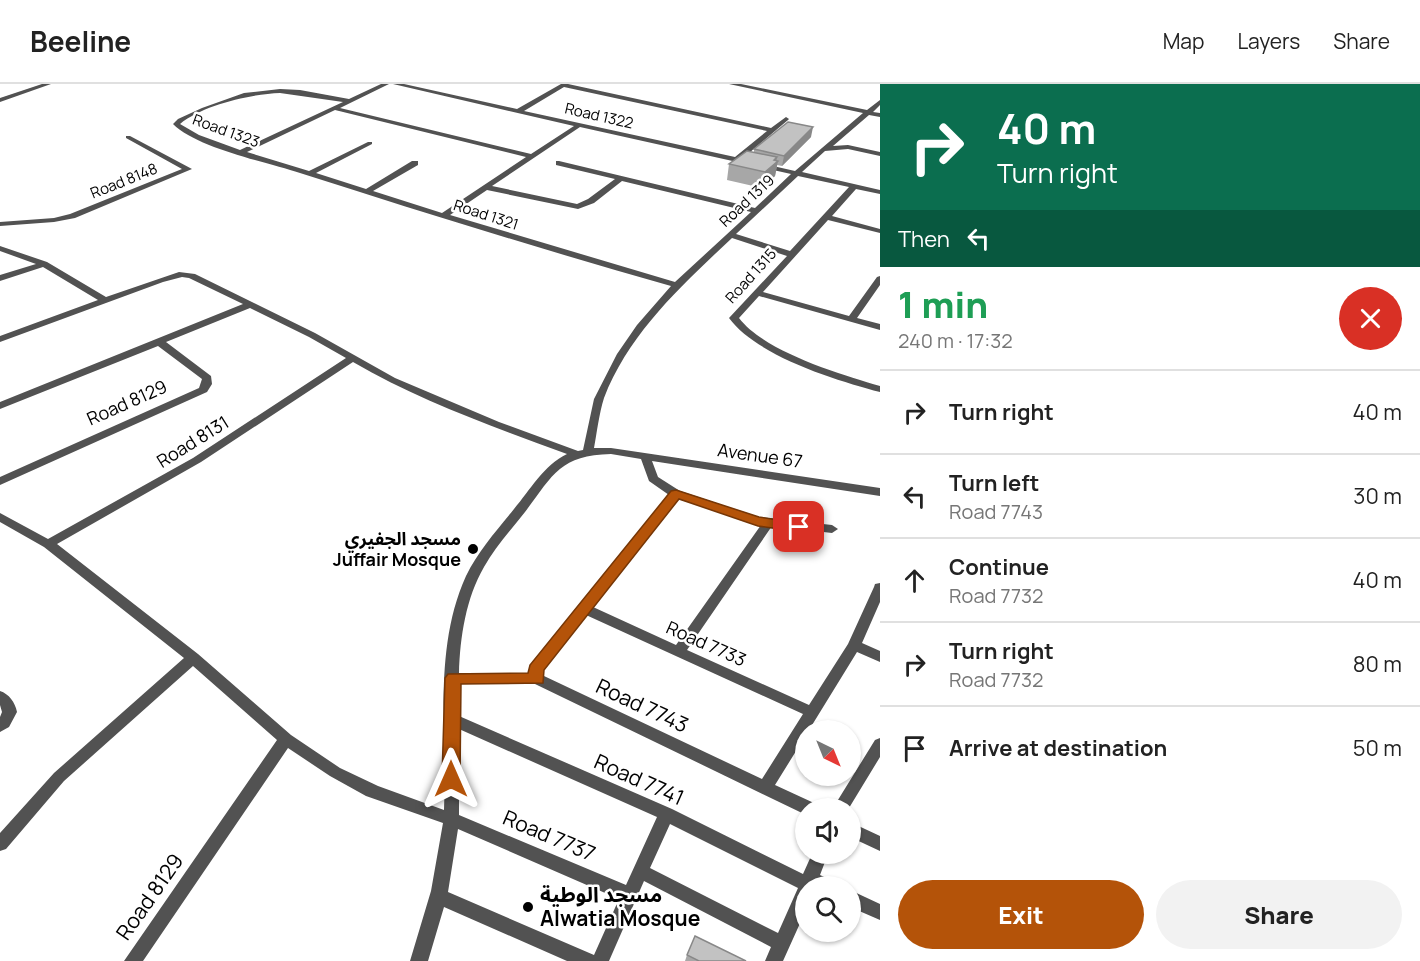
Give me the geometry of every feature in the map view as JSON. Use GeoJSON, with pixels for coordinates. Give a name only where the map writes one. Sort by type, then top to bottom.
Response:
{"type":"FeatureCollection","features":[{"type":"Feature","properties":{"kind":"street"},"geometry":{"type":"LineString","coordinates":[[0,100],[48,84]]}},
{"type":"Feature","properties":{"kind":"street"},"geometry":{"type":"LineString","coordinates":[[242,152],[386,84]]}},
{"type":"Feature","properties":{"kind":"street","name":"Road 1322"},"geometry":{"type":"LineString","coordinates":[[396,84],[880,192]]}},
{"type":"Feature","properties":{"kind":"street"},"geometry":{"type":"LineString","coordinates":[[732,84],[880,115]]}},
{"type":"Feature","properties":{"kind":"street"},"geometry":{"type":"LineString","coordinates":[[518,111],[564,85],[772,130]]}},
{"type":"Feature","properties":{"kind":"street","name":"Road 1323"},"geometry":{"type":"LineString","coordinates":[[349,101],[294,88],[262,89],[236,96],[180,120],[176,124],[186,132],[242,152],[443,216]]}},
{"type":"Feature","properties":{"kind":"street"},"geometry":{"type":"LineString","coordinates":[[0,93],[34,90]]}},
{"type":"Feature","properties":{"kind":"street","name":"Road 1319"},"geometry":{"type":"LineString","coordinates":[[588,451],[599,399],[622,354],[650,316],[677,285],[819,152],[828,147],[880,102]]}},
{"type":"Feature","properties":{"kind":"street"},"geometry":{"type":"LineString","coordinates":[[333,108],[533,158]]}},
{"type":"Feature","properties":{"kind":"street"},"geometry":{"type":"LineString","coordinates":[[735,160],[786,119]]}},
{"type":"Feature","properties":{"kind":"street","name":"Road 1321"},"geometry":{"type":"LineString","coordinates":[[443,216],[489,188],[579,125]]}},
{"type":"Feature","properties":{"kind":"street","name":"Road 8148"},"geometry":{"type":"LineString","coordinates":[[0,224],[54,220],[72,216],[188,169],[128,137]]}},
{"type":"Feature","properties":{"kind":"street"},"geometry":{"type":"LineString","coordinates":[[309,174],[370,143]]}},
{"type":"Feature","properties":{"kind":"street"},"geometry":{"type":"LineString","coordinates":[[828,147],[848,147],[880,153]]}},
{"type":"Feature","properties":{"kind":"street"},"geometry":{"type":"LineString","coordinates":[[559,163],[757,211]]}},
{"type":"Feature","properties":{"kind":"street"},"geometry":{"type":"LineString","coordinates":[[366,192],[415,164]]}},
{"type":"Feature","properties":{"kind":"street"},"geometry":{"type":"LineString","coordinates":[[489,188],[560,205],[578,207],[591,201],[621,178]]}},
{"type":"Feature","properties":{"kind":"street","name":"Road 1315"},"geometry":{"type":"LineString","coordinates":[[854,187],[790,254],[734,318],[738,326],[747,334],[819,368],[880,389]]}},
{"type":"Feature","properties":{"kind":"street","name":"Road 1321"},"geometry":{"type":"LineString","coordinates":[[443,216],[677,285]]}},
{"type":"Feature","properties":{"kind":"street"},"geometry":{"type":"LineString","coordinates":[[826,217],[880,231]]}},
{"type":"Feature","properties":{"kind":"street"},"geometry":{"type":"LineString","coordinates":[[730,235],[790,254]]}},
{"type":"Feature","properties":{"kind":"street"},"geometry":{"type":"LineString","coordinates":[[0,248],[44,264],[105,300]]}},
{"type":"Feature","properties":{"kind":"street"},"geometry":{"type":"LineString","coordinates":[[0,278],[44,264]]}},
{"type":"Feature","properties":{"kind":"street"},"geometry":{"type":"LineString","coordinates":[[0,339],[182,274],[192,276],[252,304],[351,359],[426,396],[574,453]]}},
{"type":"Feature","properties":{"kind":"street"},"geometry":{"type":"LineString","coordinates":[[851,319],[880,279]]}},
{"type":"Feature","properties":{"kind":"street"},"geometry":{"type":"LineString","coordinates":[[756,293],[880,327]]}},
{"type":"Feature","properties":{"kind":"street"},"geometry":{"type":"LineString","coordinates":[[0,406],[252,304]]}},
{"type":"Feature","properties":{"kind":"street","name":"Road 8129"},"geometry":{"type":"LineString","coordinates":[[0,481],[202,390],[207,384],[207,378],[159,342]]}},
{"type":"Feature","properties":{"kind":"street","name":"Road 8131"},"geometry":{"type":"LineString","coordinates":[[48,544],[196,460],[351,359]]}},
{"type":"Feature","properties":{"kind":"street","name":"Avenue 67"},"geometry":{"type":"LineString","coordinates":[[547,476],[557,463],[574,453],[610,451],[880,492]]}},
{"type":"Feature","properties":{"kind":"street","name":"Avenue 67"},"geometry":{"type":"LineString","coordinates":[[547,476],[581,458],[606,455],[641,457]]}},
{"type":"Feature","properties":{"kind":"street"},"geometry":{"type":"LineString","coordinates":[[641,457],[653,479],[676,494],[768,524],[832,529]]}},
{"type":"Feature","properties":{"kind":"street"},"geometry":{"type":"LineString","coordinates":[[419,961],[440,897],[452,819],[453,678],[456,636],[463,601],[472,576],[485,555],[547,476]]}},
{"type":"Feature","properties":{"kind":"street"},"geometry":{"type":"LineString","coordinates":[[453,678],[537,679],[536,669],[676,494]]}},
{"type":"Feature","properties":{"kind":"street"},"geometry":{"type":"LineString","coordinates":[[0,517],[48,544],[193,658],[286,739],[334,772],[372,791],[452,819]]}},
{"type":"Feature","properties":{"kind":"street"},"geometry":{"type":"LineString","coordinates":[[678,652],[768,524]]}},
{"type":"Feature","properties":{"kind":"street"},"geometry":{"type":"LineString","coordinates":[[765,788],[854,645],[880,587]]}},
{"type":"Feature","properties":{"kind":"street","name":"Road 7733"},"geometry":{"type":"LineString","coordinates":[[585,609],[812,712]]}},
{"type":"Feature","properties":{"kind":"street"},"geometry":{"type":"LineString","coordinates":[[854,645],[880,657]]}},
{"type":"Feature","properties":{"kind":"street"},"geometry":{"type":"LineString","coordinates":[[0,844],[59,777],[193,658]]}},
{"type":"Feature","properties":{"kind":"street","name":"Road 7743"},"geometry":{"type":"LineString","coordinates":[[537,679],[795,802]]}},
{"type":"Feature","properties":{"kind":"street"},"geometry":{"type":"LineString","coordinates":[[0,697],[9,704],[11,710],[9,717],[0,726]]}},
{"type":"Feature","properties":{"kind":"street","name":"Road 7741"},"geometry":{"type":"LineString","coordinates":[[451,719],[666,814],[795,878]]}},
{"type":"Feature","properties":{"kind":"street","name":"Road 8129"},"geometry":{"type":"LineString","coordinates":[[133,961],[286,739]]}},
{"type":"Feature","properties":{"kind":"street"},"geometry":{"type":"LineString","coordinates":[[847,798],[880,744]]}},
{"type":"Feature","properties":{"kind":"street"},"geometry":{"type":"LineString","coordinates":[[600,961],[666,814]]}},
{"type":"Feature","properties":{"kind":"street","name":"Road 7737"},"geometry":{"type":"LineString","coordinates":[[452,819],[630,895]]}},
{"type":"Feature","properties":{"kind":"street"},"geometry":{"type":"LineString","coordinates":[[861,834],[880,844]]}},
{"type":"Feature","properties":{"kind":"street"},"geometry":{"type":"LineString","coordinates":[[640,871],[782,944]]}},
{"type":"Feature","properties":{"kind":"street"},"geometry":{"type":"LineString","coordinates":[[440,897],[559,955],[587,961]]}},
{"type":"Feature","properties":{"kind":"street"},"geometry":{"type":"LineString","coordinates":[[861,903],[880,912]]}},
{"type":"Feature","properties":{"kind":"street"},"geometry":{"type":"LineString","coordinates":[[774,961],[795,914]]}},
{"type":"Feature","properties":{"kind":"building"},"geometry":{"type":"Polygon","coordinates":[[[788,122],[813,127],[784,156],[754,149],[788,122]]]}},
{"type":"Feature","properties":{"kind":"building"},"geometry":{"type":"Polygon","coordinates":[[[747,151],[777,157],[774,160],[778,161],[765,172],[729,164],[747,151]]]}},
{"type":"Feature","properties":{"kind":"building"},"geometry":{"type":"Polygon","coordinates":[[[695,936],[746,961],[699,961],[687,955],[695,936]]]}},
{"type":"Feature","properties":{"kind":"place","name":"مسجد الجفيري Juffair Mosque"},"geometry":{"type":"Point","coordinates":[473,549]}},
{"type":"Feature","properties":{"kind":"place","name":"مسجد الوطية Alwatia Mosque"},"geometry":{"type":"Point","coordinates":[528,907]}},
{"type":"Feature","properties":{"kind":"route"},"geometry":{"type":"LineString","coordinates":[[451,779],[453,678],[537,679],[536,669],[676,494],[768,524],[799,527]]}}]}
